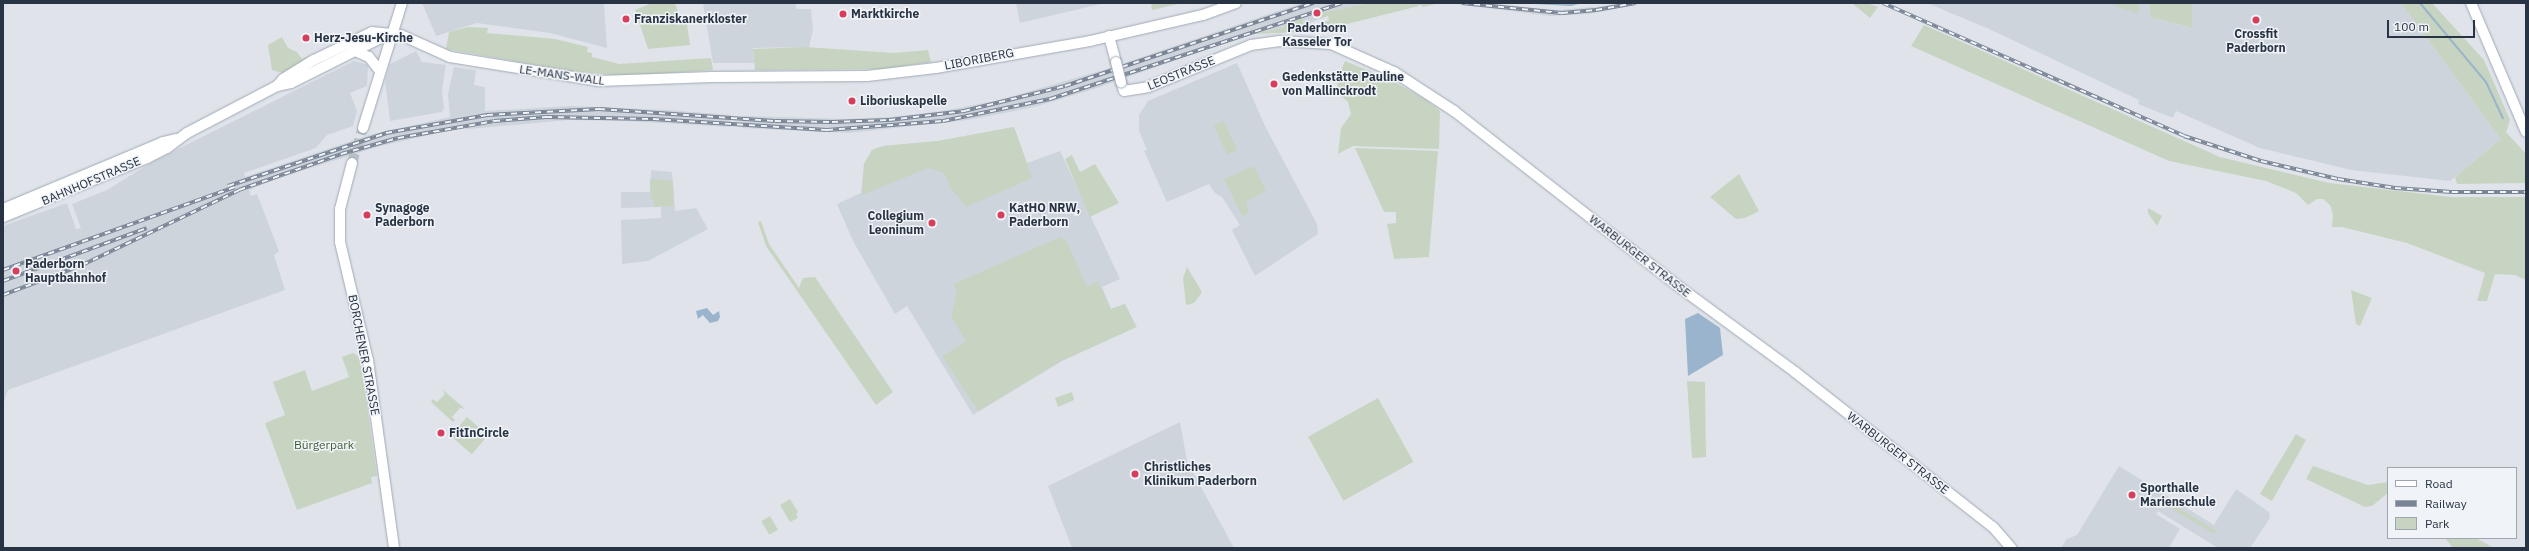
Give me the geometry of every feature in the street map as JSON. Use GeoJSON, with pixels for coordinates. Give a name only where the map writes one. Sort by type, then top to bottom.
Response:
{"type":"FeatureCollection","features":[{"type":"Feature","properties":{"kind":"main road"},"geometry":{"type":"LineString","coordinates":[[363,128],[379,70],[402,3]]}},
{"type":"Feature","properties":{"kind":"main road","name":"LIBORIBERG"},"geometry":{"type":"LineString","coordinates":[[739,77],[895,74],[1110,36],[1216,11],[1236,3]]}},
{"type":"Feature","properties":{"kind":"main road"},"geometry":{"type":"LineString","coordinates":[[2471,3],[2526,132]]}},
{"type":"Feature","properties":{"kind":"main road","name":"BAHNHOFSTRASSE"},"geometry":{"type":"LineString","coordinates":[[3,209],[163,142],[176,139],[277,86],[297,70],[364,35],[372,32],[392,32]]}},
{"type":"Feature","properties":{"kind":"main road","name":"BAHNHOFSTRASSE"},"geometry":{"type":"LineString","coordinates":[[277,86],[291,83],[353,50],[392,32]]}},
{"type":"Feature","properties":{"kind":"main road","name":"LE-MANS-WALL"},"geometry":{"type":"LineString","coordinates":[[392,32],[416,40],[450,57],[599,81],[739,77]]}},
{"type":"Feature","properties":{"kind":"main road","name":"LEOSTRASSE"},"geometry":{"type":"LineString","coordinates":[[1110,36],[1122,87],[1154,85],[1237,50]]}},
{"type":"Feature","properties":{"kind":"main road","name":"WARBURGER STRASSE"},"geometry":{"type":"LineString","coordinates":[[1237,50],[1268,42],[1320,42],[1360,56],[1419,86],[1514,156],[1682,289],[1795,372],[1993,527],[2011,548]]}},
{"type":"Feature","properties":{"kind":"main road"},"geometry":{"type":"LineString","coordinates":[[353,50],[369,57],[379,70]]}},
{"type":"Feature","properties":{"kind":"main road","name":"BAHNHOFSTRASSE"},"geometry":{"type":"LineString","coordinates":[[3,217],[137,163],[167,148],[176,139]]}},
{"type":"Feature","properties":{"kind":"main road","name":"BORCHENER STRASSE"},"geometry":{"type":"LineString","coordinates":[[352,163],[340,209],[339,238],[368,360],[394,548]]}},
{"type":"Feature","properties":{"kind":"shaded area"},"geometry":{"type":"Polygon","coordinates":[[[422,3],[604,3],[607,48],[550,33],[477,23],[436,36],[422,3]]]}},
{"type":"Feature","properties":{"kind":"shaded area"},"geometry":{"type":"Polygon","coordinates":[[[703,3],[795,3],[797,9],[811,9],[813,30],[809,47],[753,48],[754,63],[713,63],[703,3]]]}},
{"type":"Feature","properties":{"kind":"shaded area"},"geometry":{"type":"Polygon","coordinates":[[[1016,3],[1105,3],[1020,23],[1016,3]]]}},
{"type":"Feature","properties":{"kind":"shaded area"},"geometry":{"type":"Polygon","coordinates":[[[1302,3],[1370,3],[1324,12],[1319,15],[1320,19],[1305,25],[1303,18],[1285,27],[1253,33],[1094,89],[1034,107],[968,120],[848,133],[742,128],[743,116],[845,119],[891,117],[942,111],[1000,100],[1103,70],[1302,3]]]}},
{"type":"Feature","properties":{"kind":"shaded area"},"geometry":{"type":"Polygon","coordinates":[[[1448,3],[1487,3],[1556,10],[1644,3],[1589,14],[1550,16],[1448,3]]]}},
{"type":"Feature","properties":{"kind":"shaded area"},"geometry":{"type":"Polygon","coordinates":[[[1927,3],[2150,3],[2150,17],[2191,28],[2192,3],[2401,3],[2501,139],[2450,181],[2351,170],[2260,148],[2176,111],[2173,118],[2138,104],[2139,100],[1989,29],[1927,3]]]}},
{"type":"Feature","properties":{"kind":"shaded area"},"geometry":{"type":"Polygon","coordinates":[[[416,51],[422,62],[446,65],[442,90],[444,108],[442,112],[390,121],[385,81],[390,64],[416,51]]]}},
{"type":"Feature","properties":{"kind":"shaded area"},"geometry":{"type":"Polygon","coordinates":[[[354,61],[368,65],[367,86],[350,93],[357,111],[353,126],[327,135],[316,148],[244,173],[245,177],[369,135],[450,117],[448,94],[454,67],[476,70],[474,85],[485,87],[485,111],[570,106],[668,110],[731,115],[730,127],[625,121],[569,120],[468,129],[463,127],[377,147],[279,178],[249,190],[251,196],[257,194],[279,251],[274,255],[285,290],[8,390],[3,405],[3,226],[67,203],[76,229],[81,228],[72,204],[107,190],[152,162],[354,61]]]}},
{"type":"Feature","properties":{"kind":"shaded area"},"geometry":{"type":"Polygon","coordinates":[[[1237,63],[1265,126],[1317,224],[1318,234],[1255,276],[1232,230],[1240,225],[1222,197],[1215,193],[1209,184],[1167,202],[1144,151],[1147,150],[1139,131],[1139,115],[1148,101],[1237,63]]]}},
{"type":"Feature","properties":{"kind":"shaded area"},"geometry":{"type":"Polygon","coordinates":[[[1014,127],[1027,163],[1060,151],[1120,279],[1102,287],[1111,309],[1125,304],[1137,327],[1062,361],[973,415],[907,306],[895,314],[853,241],[837,204],[861,193],[864,164],[872,150],[883,146],[938,141],[1014,127]]]}},
{"type":"Feature","properties":{"kind":"shaded area"},"geometry":{"type":"Polygon","coordinates":[[[651,170],[672,172],[675,211],[696,208],[708,229],[648,261],[622,264],[621,220],[661,218],[661,207],[621,208],[621,192],[650,192],[651,170]]]}},
{"type":"Feature","properties":{"kind":"shaded area","name":"Christliches Klinikum Paderborn"},"geometry":{"type":"Polygon","coordinates":[[[1180,422],[1187,461],[1234,548],[1072,548],[1048,486],[1180,422]]]}},
{"type":"Feature","properties":{"kind":"shaded area"},"geometry":{"type":"Polygon","coordinates":[[[2119,466],[2214,525],[2236,489],[2269,512],[2270,518],[2250,548],[2218,548],[2158,511],[2156,514],[2180,529],[2169,548],[2061,548],[2067,539],[2077,535],[2119,466]]]}},
{"type":"Feature","properties":{"kind":"green space"},"geometry":{"type":"Polygon","coordinates":[[[652,3],[675,3],[681,21],[687,24],[690,45],[648,49],[635,10],[652,3]]]}},
{"type":"Feature","properties":{"kind":"green space"},"geometry":{"type":"Polygon","coordinates":[[[1151,3],[1182,3],[1152,10],[1151,3]]]}},
{"type":"Feature","properties":{"kind":"green space"},"geometry":{"type":"Polygon","coordinates":[[[1370,3],[1440,3],[1423,7],[1419,4],[1419,6],[1343,25],[1326,29],[1326,26],[1318,28],[1318,31],[1313,33],[1310,31],[1309,27],[1329,20],[1328,16],[1320,19],[1319,15],[1324,12],[1370,3]]]}},
{"type":"Feature","properties":{"kind":"green space"},"geometry":{"type":"Polygon","coordinates":[[[1852,3],[1867,3],[1878,7],[1870,18],[1852,3]]]}},
{"type":"Feature","properties":{"kind":"green space"},"geometry":{"type":"Polygon","coordinates":[[[2114,3],[2139,3],[2139,14],[2115,6],[2114,3]]]}},
{"type":"Feature","properties":{"kind":"green space"},"geometry":{"type":"Polygon","coordinates":[[[2150,3],[2192,3],[2192,28],[2150,17],[2150,3]]]}},
{"type":"Feature","properties":{"kind":"green space"},"geometry":{"type":"Polygon","coordinates":[[[2401,3],[2432,3],[2484,60],[2510,120],[2506,132],[2526,154],[2526,183],[2457,184],[2455,177],[2501,139],[2401,3]]]}},
{"type":"Feature","properties":{"kind":"green space"},"geometry":{"type":"Polygon","coordinates":[[[1303,18],[1305,32],[1252,34],[1285,27],[1285,24],[1303,18]]]}},
{"type":"Feature","properties":{"kind":"green space"},"geometry":{"type":"Polygon","coordinates":[[[1924,25],[2220,157],[2329,183],[2451,197],[2526,197],[2526,280],[2515,275],[2495,274],[2487,301],[2477,301],[2485,273],[2407,243],[2342,227],[2332,227],[2333,214],[2330,205],[2323,199],[2317,199],[2308,205],[2296,193],[2266,181],[2169,161],[1911,46],[1924,25]]]}},
{"type":"Feature","properties":{"kind":"green space"},"geometry":{"type":"Polygon","coordinates":[[[468,27],[488,28],[487,33],[555,39],[588,47],[587,52],[592,53],[592,57],[619,64],[711,58],[713,70],[631,76],[576,72],[446,49],[449,32],[468,27]]]}},
{"type":"Feature","properties":{"kind":"green space"},"geometry":{"type":"Polygon","coordinates":[[[282,37],[288,48],[297,52],[302,59],[321,51],[283,73],[272,70],[268,45],[282,37]]]}},
{"type":"Feature","properties":{"kind":"green space"},"geometry":{"type":"Polygon","coordinates":[[[805,47],[894,53],[928,50],[931,62],[885,69],[755,70],[753,49],[805,47]]]}},
{"type":"Feature","properties":{"kind":"green space"},"geometry":{"type":"Polygon","coordinates":[[[1345,61],[1391,80],[1426,100],[1440,111],[1439,149],[1353,146],[1338,154],[1341,128],[1351,114],[1348,102],[1339,94],[1337,87],[1338,78],[1345,61]]]}},
{"type":"Feature","properties":{"kind":"green space"},"geometry":{"type":"Polygon","coordinates":[[[1224,121],[1237,150],[1227,155],[1214,125],[1224,121]]]}},
{"type":"Feature","properties":{"kind":"green space"},"geometry":{"type":"Polygon","coordinates":[[[1014,127],[1032,178],[966,207],[950,187],[944,173],[928,168],[862,195],[864,164],[872,150],[883,146],[938,141],[1014,127]]]}},
{"type":"Feature","properties":{"kind":"green space"},"geometry":{"type":"Polygon","coordinates":[[[1355,148],[1438,151],[1429,257],[1394,259],[1387,224],[1396,223],[1396,212],[1384,212],[1355,148]]]}},
{"type":"Feature","properties":{"kind":"green space"},"geometry":{"type":"Polygon","coordinates":[[[1072,155],[1080,172],[1095,164],[1119,203],[1090,217],[1065,159],[1072,155]]]}},
{"type":"Feature","properties":{"kind":"green space"},"geometry":{"type":"Polygon","coordinates":[[[1254,166],[1266,191],[1246,202],[1249,213],[1242,216],[1224,179],[1254,166]]]}},
{"type":"Feature","properties":{"kind":"green space"},"geometry":{"type":"Polygon","coordinates":[[[1739,174],[1759,211],[1745,218],[1736,219],[1710,197],[1739,174]]]}},
{"type":"Feature","properties":{"kind":"green space"},"geometry":{"type":"Polygon","coordinates":[[[650,179],[673,181],[674,206],[654,207],[654,200],[651,200],[650,179]]]}},
{"type":"Feature","properties":{"kind":"green space"},"geometry":{"type":"Polygon","coordinates":[[[2148,208],[2162,216],[2157,226],[2148,213],[2148,208]]]}},
{"type":"Feature","properties":{"kind":"green space"},"geometry":{"type":"Polygon","coordinates":[[[761,221],[769,244],[799,288],[803,278],[815,277],[893,392],[876,405],[766,246],[758,222],[761,221]]]}},
{"type":"Feature","properties":{"kind":"green space"},"geometry":{"type":"Polygon","coordinates":[[[1060,237],[1066,240],[1087,287],[1098,281],[1111,309],[1125,304],[1136,327],[1061,361],[978,411],[942,356],[966,342],[951,316],[957,292],[954,284],[1060,237]]]}},
{"type":"Feature","properties":{"kind":"green space"},"geometry":{"type":"Polygon","coordinates":[[[1187,267],[1202,292],[1194,303],[1186,305],[1183,278],[1187,267]]]}},
{"type":"Feature","properties":{"kind":"green space"},"geometry":{"type":"Polygon","coordinates":[[[2351,290],[2372,298],[2360,326],[2356,324],[2351,290]]]}},
{"type":"Feature","properties":{"kind":"green space","name":"Bürgerpark"},"geometry":{"type":"Polygon","coordinates":[[[353,353],[360,357],[377,476],[371,477],[372,483],[297,510],[265,423],[285,415],[273,382],[305,370],[312,391],[349,377],[342,357],[353,353]]]}},
{"type":"Feature","properties":{"kind":"green space"},"geometry":{"type":"Polygon","coordinates":[[[1687,381],[1705,382],[1706,457],[1692,458],[1687,381]]]}},
{"type":"Feature","properties":{"kind":"green space"},"geometry":{"type":"Polygon","coordinates":[[[442,389],[465,409],[460,408],[452,417],[455,420],[453,422],[431,402],[433,399],[437,402],[445,394],[442,389]]]}},
{"type":"Feature","properties":{"kind":"green space"},"geometry":{"type":"Polygon","coordinates":[[[1072,392],[1074,400],[1058,407],[1055,398],[1072,392]]]}},
{"type":"Feature","properties":{"kind":"green space"},"geometry":{"type":"Polygon","coordinates":[[[1378,398],[1413,462],[1343,501],[1308,437],[1378,398]]]}},
{"type":"Feature","properties":{"kind":"green space"},"geometry":{"type":"Polygon","coordinates":[[[467,417],[488,435],[472,454],[451,436],[467,417]]]}},
{"type":"Feature","properties":{"kind":"green space"},"geometry":{"type":"Polygon","coordinates":[[[2296,434],[2306,440],[2272,501],[2260,494],[2296,434]]]}},
{"type":"Feature","properties":{"kind":"green space"},"geometry":{"type":"Polygon","coordinates":[[[2313,466],[2368,485],[2387,482],[2387,494],[2372,506],[2365,507],[2306,479],[2313,466]]]}},
{"type":"Feature","properties":{"kind":"green space"},"geometry":{"type":"Polygon","coordinates":[[[790,499],[798,512],[796,514],[798,518],[790,522],[780,505],[790,499]]]}},
{"type":"Feature","properties":{"kind":"green space"},"geometry":{"type":"Polygon","coordinates":[[[2170,503],[2216,531],[2214,534],[2168,506],[2170,503]]]}},
{"type":"Feature","properties":{"kind":"green space"},"geometry":{"type":"Polygon","coordinates":[[[770,516],[778,530],[769,535],[761,521],[770,516]]]}},
{"type":"Feature","properties":{"kind":"green space"},"geometry":{"type":"Polygon","coordinates":[[[2446,539],[2478,539],[2494,548],[2453,548],[2446,539]]]}},
{"type":"Feature","properties":{"kind":"water"},"geometry":{"type":"Polygon","coordinates":[[[1517,3],[1583,3],[1571,6],[1517,3]]]}},
{"type":"Feature","properties":{"kind":"water"},"geometry":{"type":"Polygon","coordinates":[[[707,308],[713,315],[719,311],[720,317],[718,321],[710,323],[703,315],[698,319],[696,311],[707,308]]]}},
{"type":"Feature","properties":{"kind":"water"},"geometry":{"type":"Polygon","coordinates":[[[1698,313],[1720,328],[1723,355],[1688,376],[1685,319],[1698,313]]]}},
{"type":"Feature","properties":{"kind":"waterway"},"geometry":{"type":"LineString","coordinates":[[2420,3],[2486,82],[2503,118]]}},
{"type":"Feature","properties":{"kind":"tunnel"},"geometry":{"type":"LineString","coordinates":[[352,163],[363,128]]}},
{"type":"Feature","properties":{"kind":"railway"},"geometry":{"type":"LineString","coordinates":[[228,186],[386,133],[487,115],[599,109],[775,121],[832,122],[889,120],[964,111],[1065,86],[1313,3]]}},
{"type":"Feature","properties":{"kind":"railway"},"geometry":{"type":"LineString","coordinates":[[3,295],[82,265],[239,190],[341,154],[398,138],[494,121],[546,117],[653,119],[827,130],[943,121],[1050,99],[1342,3]]}},
{"type":"Feature","properties":{"kind":"railway"},"geometry":{"type":"LineString","coordinates":[[1462,3],[1562,13],[1596,10],[1635,3]]}},
{"type":"Feature","properties":{"kind":"railway"},"geometry":{"type":"LineString","coordinates":[[1883,3],[2184,136],[2261,161],[2338,179],[2395,188],[2452,192],[2526,192]]}},
{"type":"Feature","properties":{"kind":"railway"},"geometry":{"type":"LineString","coordinates":[[3,270],[235,187]]}},
{"type":"Feature","properties":{"kind":"railway"},"geometry":{"type":"LineString","coordinates":[[3,281],[147,228]]}},
{"type":"Feature","properties":{"kind":"place","name":"Paderborn Kasseler Tor"},"geometry":{"type":"Point","coordinates":[1317,13]}},
{"type":"Feature","properties":{"kind":"place","name":"Marktkirche"},"geometry":{"type":"Point","coordinates":[843,14]}},
{"type":"Feature","properties":{"kind":"place","name":"Franziskanerkloster"},"geometry":{"type":"Point","coordinates":[626,19]}},
{"type":"Feature","properties":{"kind":"place","name":"Crossfit Paderborn"},"geometry":{"type":"Point","coordinates":[2256,20]}},
{"type":"Feature","properties":{"kind":"place","name":"Herz-Jesu-Kirche"},"geometry":{"type":"Point","coordinates":[306,38]}},
{"type":"Feature","properties":{"kind":"place","name":"Gedenkstätte Pauline von Mallinckrodt"},"geometry":{"type":"Point","coordinates":[1274,84]}},
{"type":"Feature","properties":{"kind":"place","name":"Liboriuskapelle"},"geometry":{"type":"Point","coordinates":[852,101]}},
{"type":"Feature","properties":{"kind":"place","name":"Synagoge Paderborn"},"geometry":{"type":"Point","coordinates":[367,215]}},
{"type":"Feature","properties":{"kind":"place","name":"KatHO NRW, Paderborn"},"geometry":{"type":"Point","coordinates":[1001,215]}},
{"type":"Feature","properties":{"kind":"place","name":"Collegium Leoninum"},"geometry":{"type":"Point","coordinates":[932,223]}},
{"type":"Feature","properties":{"kind":"place","name":"Paderborn Hauptbahnhof"},"geometry":{"type":"Point","coordinates":[16,271]}},
{"type":"Feature","properties":{"kind":"place","name":"FitInCircle"},"geometry":{"type":"Point","coordinates":[441,433]}},
{"type":"Feature","properties":{"kind":"place","name":"Christliches Klinikum Paderborn"},"geometry":{"type":"Point","coordinates":[1135,474]}},
{"type":"Feature","properties":{"kind":"place","name":"Sporthalle Marienschule"},"geometry":{"type":"Point","coordinates":[2132,495]}}]}
